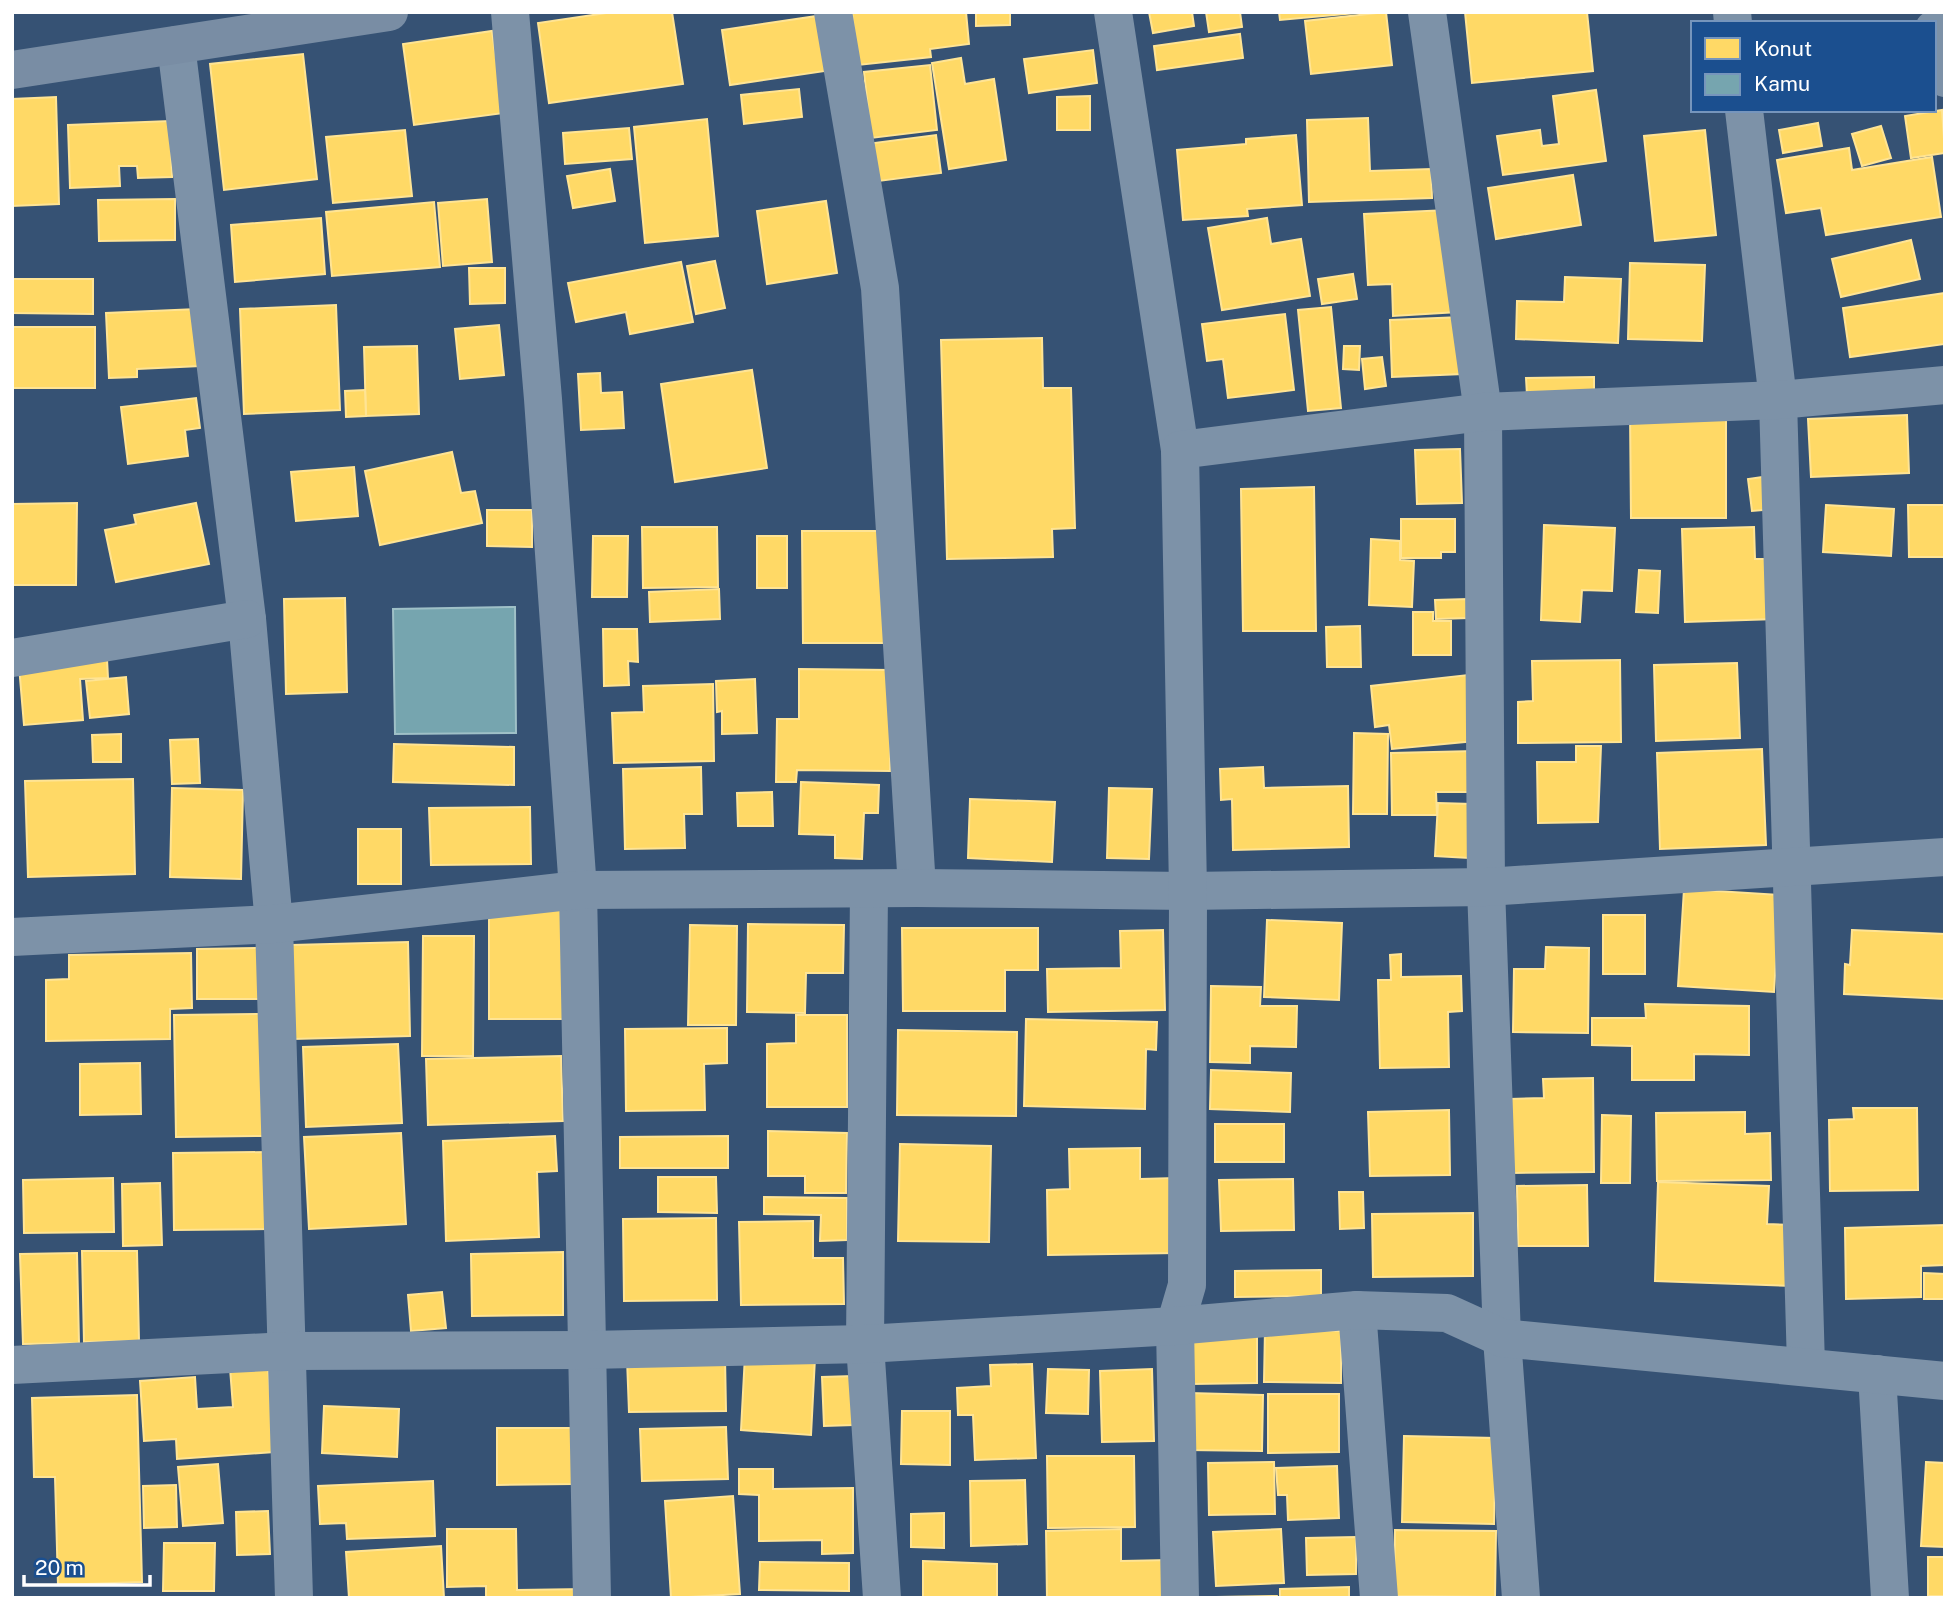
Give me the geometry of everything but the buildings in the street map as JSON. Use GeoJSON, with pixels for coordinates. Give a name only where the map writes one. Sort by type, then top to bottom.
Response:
{"type":"FeatureCollection","features":[{"type":"Feature","properties":{"kind":"main road"},"geometry":{"type":"LineString","coordinates":[[12,70],[389,12]]}},
{"type":"Feature","properties":{"kind":"street"},"geometry":{"type":"LineString","coordinates":[[510,12],[543,399],[578,891],[593,1598]]}},
{"type":"Feature","properties":{"kind":"street"},"geometry":{"type":"LineString","coordinates":[[833,12],[880,288],[917,888]]}},
{"type":"Feature","properties":{"kind":"street"},"geometry":{"type":"LineString","coordinates":[[1113,12],[1180,450],[1188,891],[1187,1285],[1175,1326],[1180,1598]]}},
{"type":"Feature","properties":{"kind":"street"},"geometry":{"type":"LineString","coordinates":[[1427,12],[1483,412],[1486,887],[1503,1338],[1521,1598]]}},
{"type":"Feature","properties":{"kind":"street"},"geometry":{"type":"LineString","coordinates":[[1936,38],[1945,78]]}},
{"type":"Feature","properties":{"kind":"street"},"geometry":{"type":"LineString","coordinates":[[176,45],[247,619],[274,924],[294,1598]]}},
{"type":"Feature","properties":{"kind":"street"},"geometry":{"type":"LineString","coordinates":[[1744,112],[1778,400],[1806,1366]]}},
{"type":"Feature","properties":{"kind":"street"},"geometry":{"type":"LineString","coordinates":[[1180,450],[1483,412],[1778,400],[1945,385]]}},
{"type":"Feature","properties":{"kind":"street"},"geometry":{"type":"LineString","coordinates":[[12,658],[247,619]]}},
{"type":"Feature","properties":{"kind":"street"},"geometry":{"type":"LineString","coordinates":[[12,937],[274,924],[578,891],[917,888],[1188,891],[1486,887],[1945,857]]}},
{"type":"Feature","properties":{"kind":"street"},"geometry":{"type":"LineString","coordinates":[[869,888],[865,1344],[882,1598]]}},
{"type":"Feature","properties":{"kind":"street"},"geometry":{"type":"LineString","coordinates":[[1357,1310],[1379,1598]]}},
{"type":"Feature","properties":{"kind":"street"},"geometry":{"type":"LineString","coordinates":[[12,1365],[288,1351],[588,1350],[865,1344],[1175,1326],[1357,1310],[1447,1313],[1503,1338],[1945,1381]]}},
{"type":"Feature","properties":{"kind":"street"},"geometry":{"type":"LineString","coordinates":[[1877,1374],[1890,1598]]}}]}
